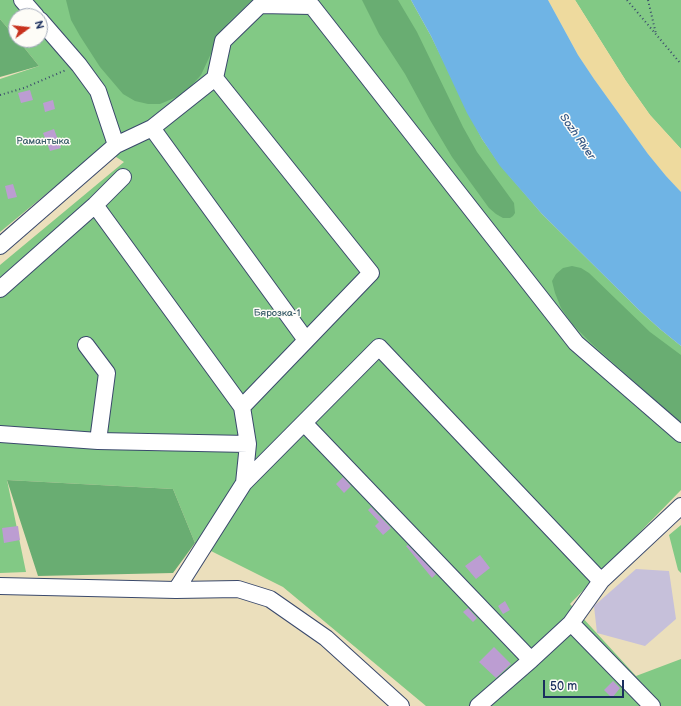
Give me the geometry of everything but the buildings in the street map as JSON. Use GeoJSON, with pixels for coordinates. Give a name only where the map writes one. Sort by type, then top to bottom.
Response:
{"type":"FeatureCollection","features":[{"type":"Feature","properties":{"kind":"street"},"geometry":{"type":"LineString","coordinates":[[22,0],[29,8]]}},
{"type":"Feature","properties":{"kind":"street"},"geometry":{"type":"LineString","coordinates":[[0,246],[116,145],[152,128],[215,78],[223,41],[260,5],[312,6],[576,343],[681,434]]}},
{"type":"Feature","properties":{"kind":"street"},"geometry":{"type":"LineString","coordinates":[[48,29],[79,65],[98,91],[116,145]]}},
{"type":"Feature","properties":{"kind":"street"},"geometry":{"type":"LineString","coordinates":[[215,78],[371,273],[242,407]]}},
{"type":"Feature","properties":{"kind":"street"},"geometry":{"type":"LineString","coordinates":[[152,128],[306,340]]}},
{"type":"Feature","properties":{"kind":"street"},"geometry":{"type":"LineString","coordinates":[[0,289],[96,206],[123,177]]}},
{"type":"Feature","properties":{"kind":"street"},"geometry":{"type":"LineString","coordinates":[[96,206],[242,407],[248,444],[244,483]]}},
{"type":"Feature","properties":{"kind":"street"},"geometry":{"type":"LineString","coordinates":[[86,345],[107,373],[98,441]]}},
{"type":"Feature","properties":{"kind":"street"},"geometry":{"type":"LineString","coordinates":[[176,590],[244,483],[379,347],[601,581]]}},
{"type":"Feature","properties":{"kind":"street"},"geometry":{"type":"LineString","coordinates":[[304,422],[531,660]]}},
{"type":"Feature","properties":{"kind":"street"},"geometry":{"type":"LineString","coordinates":[[0,434],[98,441],[248,444]]}},
{"type":"Feature","properties":{"kind":"street"},"geometry":{"type":"LineString","coordinates":[[478,706],[531,660],[571,622],[601,581],[681,506]]}},
{"type":"Feature","properties":{"kind":"street"},"geometry":{"type":"LineString","coordinates":[[0,586],[176,590],[238,589],[270,599],[326,638],[401,706]]}},
{"type":"Feature","properties":{"kind":"street"},"geometry":{"type":"LineString","coordinates":[[571,622],[652,706]]}},
{"type":"Feature","properties":{"kind":"path"},"geometry":{"type":"LineString","coordinates":[[627,0],[681,64]]}},
{"type":"Feature","properties":{"kind":"path"},"geometry":{"type":"LineString","coordinates":[[648,0],[657,36]]}},
{"type":"Feature","properties":{"kind":"path"},"geometry":{"type":"LineString","coordinates":[[0,95],[24,88],[79,65]]}},
{"type":"Feature","properties":{"kind":"shaded area"},"geometry":{"type":"Polygon","coordinates":[[[636,569],[669,571],[676,619],[645,646],[597,633],[594,606],[636,569]]]}},
{"type":"Feature","properties":{"kind":"green space","name":"Бярозка-1"},"geometry":{"type":"Polygon","coordinates":[[[0,0],[411,0],[431,36],[482,139],[501,166],[542,214],[640,311],[681,346],[681,490],[570,604],[636,676],[681,659],[681,706],[426,706],[283,587],[195,543],[173,489],[7,480],[26,572],[0,573],[0,265],[124,162],[102,148],[0,232],[0,79],[39,66],[24,48],[48,48],[48,8],[8,8],[8,28],[0,19],[0,0]]]}},
{"type":"Feature","properties":{"kind":"green space"},"geometry":{"type":"Polygon","coordinates":[[[66,0],[259,0],[250,2],[221,32],[201,75],[184,94],[160,104],[148,104],[135,101],[123,94],[100,67],[71,20],[66,0]]]}},
{"type":"Feature","properties":{"kind":"green space"},"geometry":{"type":"Polygon","coordinates":[[[362,0],[398,0],[417,32],[463,127],[477,152],[514,203],[515,213],[513,216],[510,218],[503,218],[489,208],[452,157],[405,74],[379,34],[362,0]]]}},
{"type":"Feature","properties":{"kind":"green space"},"geometry":{"type":"Polygon","coordinates":[[[575,0],[681,0],[681,149],[650,115],[626,81],[575,0]]]}},
{"type":"Feature","properties":{"kind":"green space"},"geometry":{"type":"Polygon","coordinates":[[[0,19],[8,28],[8,48],[24,48],[39,66],[0,77],[0,19]]]}},
{"type":"Feature","properties":{"kind":"green space"},"geometry":{"type":"Polygon","coordinates":[[[572,266],[581,268],[589,273],[650,332],[681,355],[681,423],[592,344],[573,325],[561,308],[552,281],[556,274],[563,268],[572,266]]]}},
{"type":"Feature","properties":{"kind":"green space"},"geometry":{"type":"Polygon","coordinates":[[[7,480],[173,489],[195,543],[173,573],[38,576],[7,480]]]}},
{"type":"Feature","properties":{"kind":"green space"},"geometry":{"type":"Polygon","coordinates":[[[681,525],[681,573],[678,570],[669,535],[681,525]]]}},
{"type":"Feature","properties":{"kind":"sand"},"geometry":{"type":"Polygon","coordinates":[[[548,0],[575,0],[626,81],[650,115],[681,149],[681,192],[648,154],[594,79],[578,55],[548,0]]]}},
{"type":"Feature","properties":{"kind":"water","name":"Sozh River"},"geometry":{"type":"Polygon","coordinates":[[[411,0],[548,0],[578,55],[594,79],[648,154],[681,192],[681,346],[640,311],[542,214],[500,166],[467,113],[431,36],[411,0]]]}},
{"type":"Feature","properties":{"kind":"park label","name":"Рамантыка"},"geometry":{"type":"Point","coordinates":[43,141]}}]}
